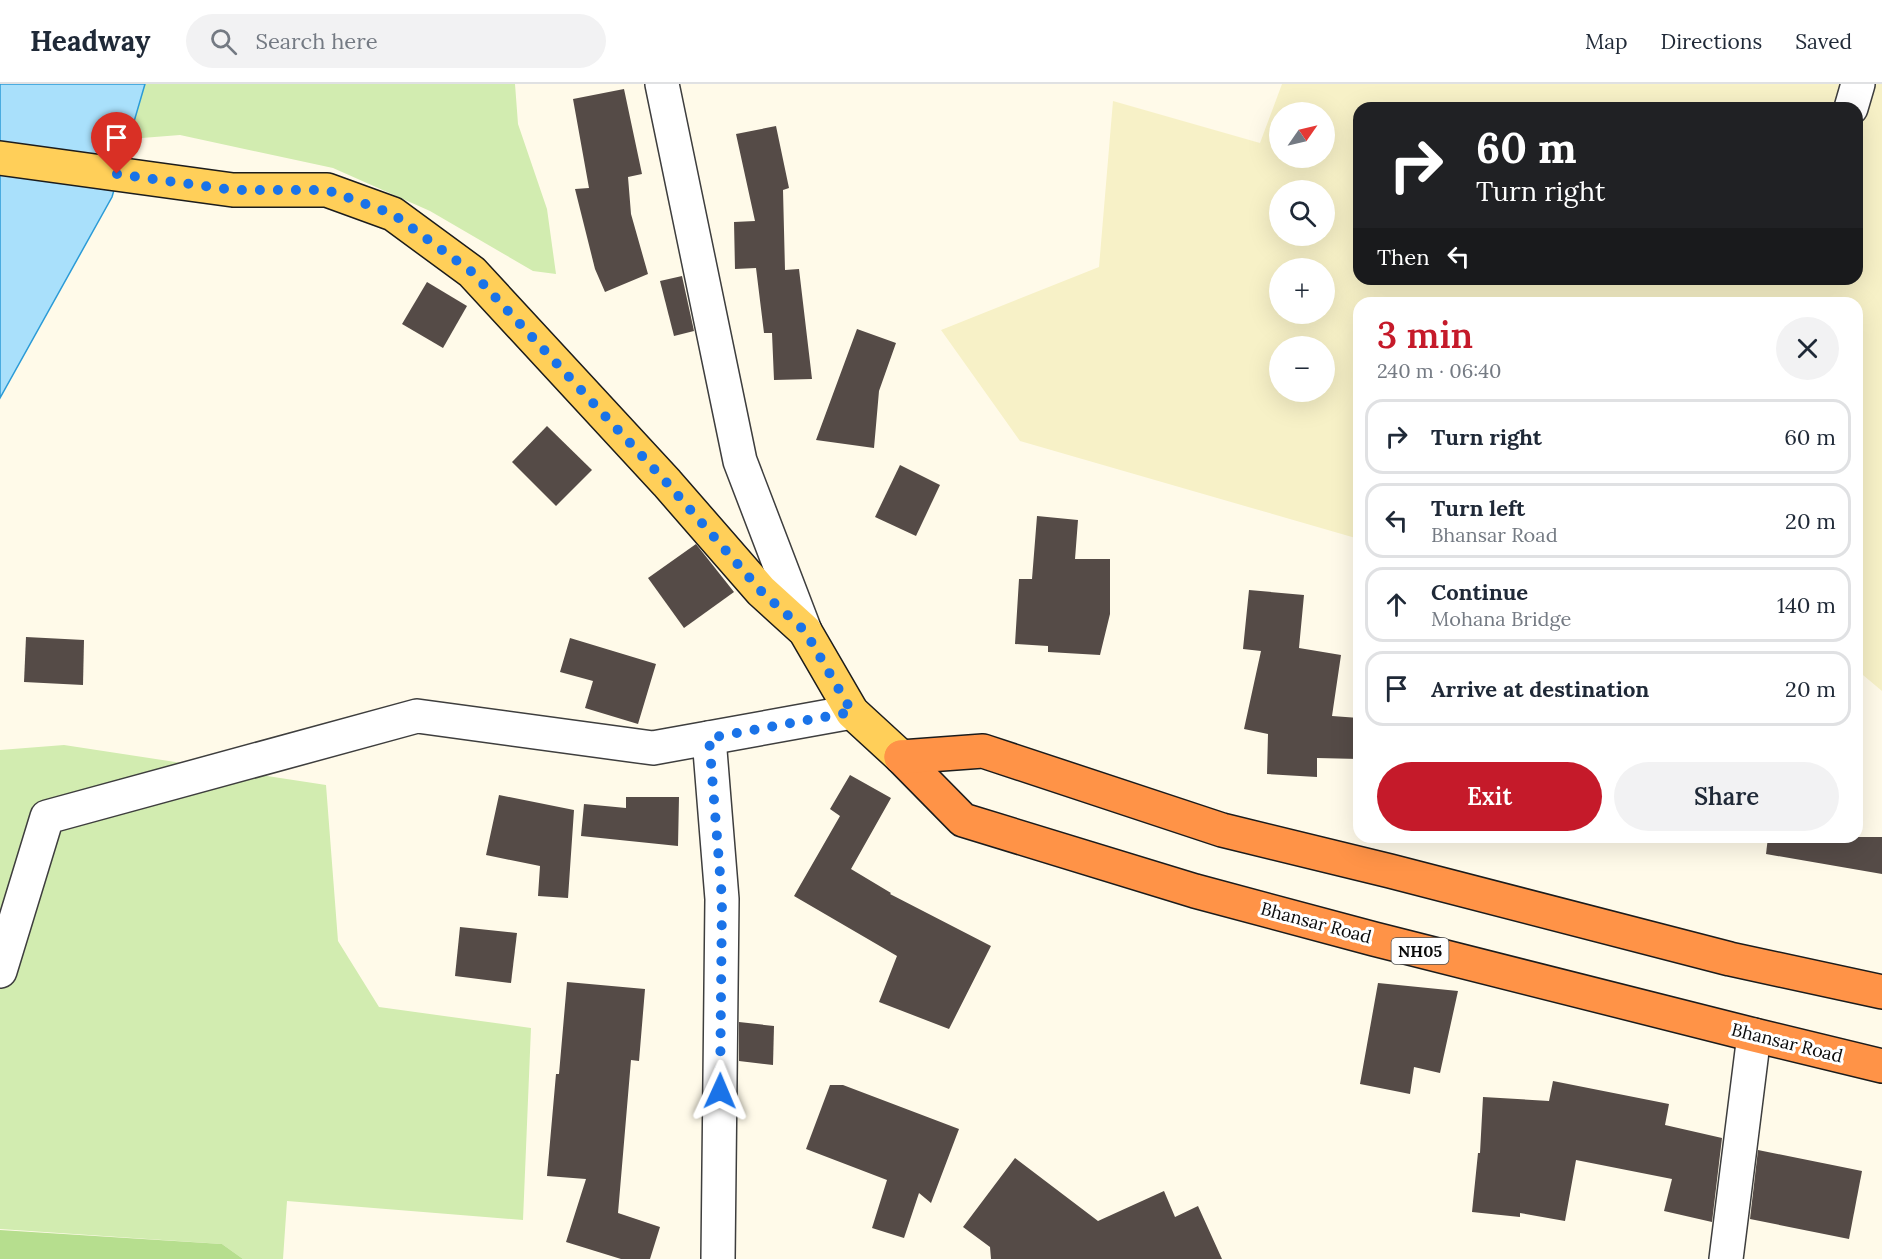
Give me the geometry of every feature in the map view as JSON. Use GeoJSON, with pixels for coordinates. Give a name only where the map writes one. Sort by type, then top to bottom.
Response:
{"type":"FeatureCollection","features":[{"type":"Feature","properties":{"kind":"highway"},"geometry":{"type":"LineString","coordinates":[[901,757],[983,751],[1222,830],[1730,959],[1882,992]]}},
{"type":"Feature","properties":{"kind":"highway","name":"Bhansar Road"},"geometry":{"type":"LineString","coordinates":[[901,757],[963,820],[1195,891],[1374,939],[1882,1066]]}},
{"type":"Feature","properties":{"kind":"main road","name":"NH05"},"geometry":{"type":"LineString","coordinates":[[0,158],[233,190],[327,190],[393,214],[472,272],[667,483],[761,591],[805,631],[852,712],[901,757]]}},
{"type":"Feature","properties":{"kind":"street"},"geometry":{"type":"LineString","coordinates":[[662,84],[740,461],[805,631]]}},
{"type":"Feature","properties":{"kind":"street"},"geometry":{"type":"LineString","coordinates":[[1853,102],[1858,84]]}},
{"type":"Feature","properties":{"kind":"street"},"geometry":{"type":"LineString","coordinates":[[0,971],[47,817],[417,716],[653,748],[852,712]]}},
{"type":"Feature","properties":{"kind":"street"},"geometry":{"type":"LineString","coordinates":[[709,738],[722,899],[718,1259]]}},
{"type":"Feature","properties":{"kind":"street"},"geometry":{"type":"LineString","coordinates":[[1726,1259],[1754,1035]]}},
{"type":"Feature","properties":{"kind":"shaded area"},"geometry":{"type":"Polygon","coordinates":[[[1282,84],[1882,84],[1882,691],[1863,675],[1863,297],[1353,297],[1353,537],[1020,441],[941,330],[1099,267],[1113,101],[1260,143],[1269,119],[1269,168],[1335,168],[1335,102],[1275,102],[1282,84]]]}},
{"type":"Feature","properties":{"kind":"green space"},"geometry":{"type":"Polygon","coordinates":[[[145,84],[515,84],[518,124],[547,209],[556,274],[533,271],[430,211],[333,168],[180,135],[129,139],[145,84]]]}},
{"type":"Feature","properties":{"kind":"green space"},"geometry":{"type":"Polygon","coordinates":[[[64,745],[326,785],[338,941],[379,1007],[531,1028],[523,1220],[287,1201],[283,1259],[243,1259],[222,1244],[0,1229],[0,750],[64,745]]]}},
{"type":"Feature","properties":{"kind":"green space"},"geometry":{"type":"Polygon","coordinates":[[[0,1230],[222,1244],[243,1259],[0,1259],[0,1230]]]}},
{"type":"Feature","properties":{"kind":"water"},"geometry":{"type":"Polygon","coordinates":[[[0,84],[145,84],[112,197],[0,398],[0,84]]]}},
{"type":"Feature","properties":{"kind":"building"},"geometry":{"type":"Polygon","coordinates":[[[624,89],[642,174],[628,177],[631,214],[648,274],[605,292],[595,269],[575,189],[589,188],[573,99],[624,89]]]}},
{"type":"Feature","properties":{"kind":"building"},"geometry":{"type":"Polygon","coordinates":[[[776,126],[789,188],[783,190],[785,270],[799,269],[812,379],[774,380],[772,333],[764,333],[756,268],[735,269],[734,222],[755,221],[736,134],[776,126]]]}},
{"type":"Feature","properties":{"kind":"building"},"geometry":{"type":"Polygon","coordinates":[[[682,276],[694,331],[674,336],[660,281],[682,276]]]}},
{"type":"Feature","properties":{"kind":"building"},"geometry":{"type":"Polygon","coordinates":[[[427,282],[467,306],[443,348],[402,324],[427,282]]]}},
{"type":"Feature","properties":{"kind":"building"},"geometry":{"type":"Polygon","coordinates":[[[857,329],[896,343],[879,391],[874,448],[816,440],[857,329]]]}},
{"type":"Feature","properties":{"kind":"building"},"geometry":{"type":"Polygon","coordinates":[[[547,426],[592,470],[556,506],[512,462],[547,426]]]}},
{"type":"Feature","properties":{"kind":"building"},"geometry":{"type":"Polygon","coordinates":[[[900,465],[940,485],[916,536],[875,517],[900,465]]]}},
{"type":"Feature","properties":{"kind":"building"},"geometry":{"type":"Polygon","coordinates":[[[1037,516],[1078,520],[1075,559],[1110,559],[1110,614],[1100,655],[1048,652],[1048,646],[1015,644],[1019,579],[1032,579],[1037,516]]]}},
{"type":"Feature","properties":{"kind":"building"},"geometry":{"type":"Polygon","coordinates":[[[696,544],[734,592],[684,628],[648,578],[696,544]]]}},
{"type":"Feature","properties":{"kind":"building"},"geometry":{"type":"Polygon","coordinates":[[[1249,590],[1304,595],[1299,648],[1341,655],[1332,716],[1353,718],[1353,759],[1317,758],[1317,777],[1267,774],[1268,734],[1244,729],[1261,651],[1243,649],[1249,590]]]}},
{"type":"Feature","properties":{"kind":"building"},"geometry":{"type":"Polygon","coordinates":[[[26,637],[84,640],[83,685],[24,682],[26,637]]]}},
{"type":"Feature","properties":{"kind":"building"},"geometry":{"type":"Polygon","coordinates":[[[570,638],[656,664],[638,724],[585,708],[593,681],[560,672],[570,638]]]}},
{"type":"Feature","properties":{"kind":"building"},"geometry":{"type":"Polygon","coordinates":[[[850,775],[891,798],[851,869],[890,894],[991,946],[949,1029],[879,1002],[897,956],[794,896],[840,816],[830,809],[850,775]]]}},
{"type":"Feature","properties":{"kind":"building"},"geometry":{"type":"Polygon","coordinates":[[[499,795],[574,810],[568,898],[538,896],[540,866],[486,855],[499,795]]]}},
{"type":"Feature","properties":{"kind":"building"},"geometry":{"type":"Polygon","coordinates":[[[626,797],[679,797],[678,846],[581,836],[584,804],[626,808],[626,797]]]}},
{"type":"Feature","properties":{"kind":"building"},"geometry":{"type":"Polygon","coordinates":[[[1863,837],[1882,837],[1882,874],[1766,854],[1767,843],[1863,843],[1863,837]]]}},
{"type":"Feature","properties":{"kind":"building"},"geometry":{"type":"Polygon","coordinates":[[[460,927],[517,933],[511,983],[455,976],[460,927]]]}},
{"type":"Feature","properties":{"kind":"building"},"geometry":{"type":"Polygon","coordinates":[[[567,982],[645,989],[639,1061],[631,1060],[618,1213],[660,1227],[650,1259],[621,1259],[566,1242],[586,1179],[547,1176],[567,982]]]}},
{"type":"Feature","properties":{"kind":"building"},"geometry":{"type":"Polygon","coordinates":[[[1378,983],[1458,991],[1440,1073],[1414,1067],[1410,1094],[1360,1084],[1378,983]]]}},
{"type":"Feature","properties":{"kind":"building"},"geometry":{"type":"Polygon","coordinates":[[[739,1022],[774,1026],[773,1065],[739,1061],[739,1022]]]}},
{"type":"Feature","properties":{"kind":"building"},"geometry":{"type":"Polygon","coordinates":[[[1553,1081],[1669,1104],[1665,1125],[1722,1138],[1712,1222],[1664,1211],[1672,1179],[1576,1160],[1565,1221],[1520,1213],[1520,1217],[1472,1212],[1478,1153],[1480,1153],[1483,1097],[1549,1101],[1553,1081]]]}},
{"type":"Feature","properties":{"kind":"building"},"geometry":{"type":"Polygon","coordinates":[[[830,1085],[843,1085],[959,1129],[931,1203],[919,1193],[904,1238],[872,1228],[887,1180],[806,1149],[830,1085]]]}},
{"type":"Feature","properties":{"kind":"building"},"geometry":{"type":"Polygon","coordinates":[[[1758,1150],[1862,1171],[1849,1239],[1750,1219],[1758,1150]]]}},
{"type":"Feature","properties":{"kind":"building"},"geometry":{"type":"Polygon","coordinates":[[[1015,1158],[1098,1221],[1164,1191],[1175,1217],[1198,1206],[1222,1259],[991,1259],[990,1247],[963,1227],[1015,1158]]]}},
{"type":"Feature","properties":{"kind":"route"},"geometry":{"type":"LineString","coordinates":[[117,174],[233,190],[327,190],[393,214],[472,272],[667,483],[761,591],[805,631],[852,712],[709,738],[722,899],[720,1091]]}}]}
